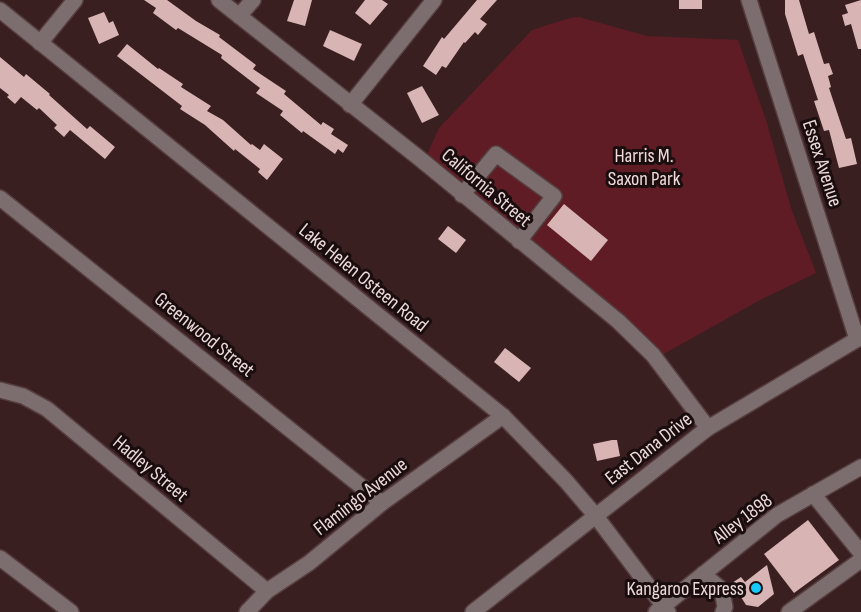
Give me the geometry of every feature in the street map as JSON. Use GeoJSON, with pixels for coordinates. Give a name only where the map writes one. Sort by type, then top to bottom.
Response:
{"type":"FeatureCollection","features":[{"type":"Feature","properties":{"kind":"street"},"geometry":{"type":"LineString","coordinates":[[40,43],[75,0]]}},
{"type":"Feature","properties":{"kind":"street","name":"California Street"},"geometry":{"type":"LineString","coordinates":[[219,0],[419,158],[618,321],[652,355],[708,428]]}},
{"type":"Feature","properties":{"kind":"street"},"geometry":{"type":"LineString","coordinates":[[239,16],[252,0]]}},
{"type":"Feature","properties":{"kind":"street"},"geometry":{"type":"LineString","coordinates":[[350,105],[434,0]]}},
{"type":"Feature","properties":{"kind":"street","name":"Essex Avenue"},"geometry":{"type":"LineString","coordinates":[[749,0],[859,338]]}},
{"type":"Feature","properties":{"kind":"street","name":"Lake Helen Osteen Road"},"geometry":{"type":"LineString","coordinates":[[0,10],[503,416],[566,480],[595,515],[662,610]]}},
{"type":"Feature","properties":{"kind":"street"},"geometry":{"type":"LineString","coordinates":[[462,195],[496,154],[554,196],[519,241]]}},
{"type":"Feature","properties":{"kind":"street","name":"Greenwood Street"},"geometry":{"type":"LineString","coordinates":[[0,198],[382,503]]}},
{"type":"Feature","properties":{"kind":"street","name":"East Dana Drive"},"geometry":{"type":"LineString","coordinates":[[473,612],[708,428],[859,338]]}},
{"type":"Feature","properties":{"kind":"street","name":"Hadley Street"},"geometry":{"type":"LineString","coordinates":[[0,390],[23,396],[47,409],[267,591]]}},
{"type":"Feature","properties":{"kind":"street","name":"Flamingo Avenue"},"geometry":{"type":"LineString","coordinates":[[247,612],[267,591],[309,563],[382,503],[503,416]]}},
{"type":"Feature","properties":{"kind":"street","name":"Alley 1898"},"geometry":{"type":"LineString","coordinates":[[662,610],[777,515],[861,467]]}},
{"type":"Feature","properties":{"kind":"street"},"geometry":{"type":"LineString","coordinates":[[813,494],[861,553]]}},
{"type":"Feature","properties":{"kind":"street"},"geometry":{"type":"LineString","coordinates":[[0,558],[65,610]]}},
{"type":"Feature","properties":{"kind":"street"},"geometry":{"type":"LineString","coordinates":[[789,612],[861,560]]}},
{"type":"Feature","properties":{"kind":"street"},"geometry":{"type":"LineString","coordinates":[[703,574],[722,590],[725,607],[723,612]]}},
{"type":"Feature","properties":{"kind":"green space","name":"Harris M. Saxon Park"},"geometry":{"type":"Polygon","coordinates":[[[579,17],[647,36],[738,40],[766,120],[791,208],[816,273],[760,300],[662,355],[595,295],[426,157],[439,128],[532,30],[579,17]]]}},
{"type":"Feature","properties":{"kind":"building"},"geometry":{"type":"Polygon","coordinates":[[[144,0],[167,0],[220,35],[219,37],[256,65],[253,69],[286,91],[284,94],[321,125],[323,122],[334,129],[331,134],[348,145],[343,153],[338,149],[335,154],[303,131],[302,133],[280,115],[283,111],[256,93],[260,88],[221,58],[222,55],[178,28],[176,30],[153,13],[156,8],[144,0]]]}},
{"type":"Feature","properties":{"kind":"building"},"geometry":{"type":"Polygon","coordinates":[[[294,0],[312,0],[305,26],[287,21],[294,0]]]}},
{"type":"Feature","properties":{"kind":"building"},"geometry":{"type":"Polygon","coordinates":[[[365,0],[382,0],[388,4],[370,25],[355,13],[365,0]]]}},
{"type":"Feature","properties":{"kind":"building"},"geometry":{"type":"Polygon","coordinates":[[[477,0],[497,0],[480,19],[487,24],[478,35],[475,32],[464,42],[446,68],[442,66],[436,75],[423,66],[442,37],[444,39],[477,0]]]}},
{"type":"Feature","properties":{"kind":"building"},"geometry":{"type":"Polygon","coordinates":[[[679,0],[702,0],[702,9],[679,9],[679,0]]]}},
{"type":"Feature","properties":{"kind":"building"},"geometry":{"type":"Polygon","coordinates":[[[785,0],[799,0],[809,34],[814,32],[824,64],[829,63],[833,74],[828,76],[831,87],[829,88],[846,139],[851,138],[857,164],[839,168],[829,130],[824,131],[814,101],[818,100],[803,54],[798,56],[785,14],[785,0]]]}},
{"type":"Feature","properties":{"kind":"building"},"geometry":{"type":"Polygon","coordinates":[[[861,0],[861,49],[858,49],[851,24],[845,26],[842,15],[848,13],[845,5],[861,0]]]}},
{"type":"Feature","properties":{"kind":"building"},"geometry":{"type":"Polygon","coordinates":[[[104,12],[109,23],[113,21],[119,35],[99,44],[88,18],[104,12]]]}},
{"type":"Feature","properties":{"kind":"building"},"geometry":{"type":"Polygon","coordinates":[[[330,30],[362,44],[354,61],[323,46],[330,30]]]}},
{"type":"Feature","properties":{"kind":"building"},"geometry":{"type":"Polygon","coordinates":[[[127,44],[158,69],[183,84],[181,87],[211,106],[207,111],[223,120],[251,145],[260,150],[264,144],[283,159],[267,180],[258,172],[260,169],[235,149],[234,151],[205,125],[180,109],[182,106],[117,56],[127,44]]]}},
{"type":"Feature","properties":{"kind":"building"},"geometry":{"type":"Polygon","coordinates":[[[0,57],[24,77],[26,74],[87,129],[90,126],[115,147],[105,159],[70,130],[64,137],[54,128],[57,125],[39,108],[37,110],[21,97],[15,104],[7,97],[9,95],[0,88],[0,57]]]}},
{"type":"Feature","properties":{"kind":"building"},"geometry":{"type":"Polygon","coordinates":[[[422,86],[439,115],[422,123],[407,93],[422,86]]]}},
{"type":"Feature","properties":{"kind":"building"},"geometry":{"type":"Polygon","coordinates":[[[564,204],[608,240],[591,261],[547,225],[564,204]]]}},
{"type":"Feature","properties":{"kind":"building"},"geometry":{"type":"Polygon","coordinates":[[[448,226],[466,240],[456,253],[438,239],[448,226]]]}},
{"type":"Feature","properties":{"kind":"building"},"geometry":{"type":"Polygon","coordinates":[[[505,348],[531,368],[519,382],[494,362],[505,348]]]}},
{"type":"Feature","properties":{"kind":"building"},"geometry":{"type":"Polygon","coordinates":[[[617,440],[620,456],[597,461],[593,444],[617,440]]]}},
{"type":"Feature","properties":{"kind":"building"},"geometry":{"type":"Polygon","coordinates":[[[808,520],[839,560],[794,593],[764,554],[808,520]]]}},
{"type":"Feature","properties":{"kind":"building","name":"Kangaroo Express"},"geometry":{"type":"Polygon","coordinates":[[[767,565],[774,594],[758,607],[746,605],[732,583],[741,577],[745,582],[767,565]]]}},
{"type":"Feature","properties":{"kind":"place","name":"Kangaroo Express"},"geometry":{"type":"Point","coordinates":[756,588]}}]}
